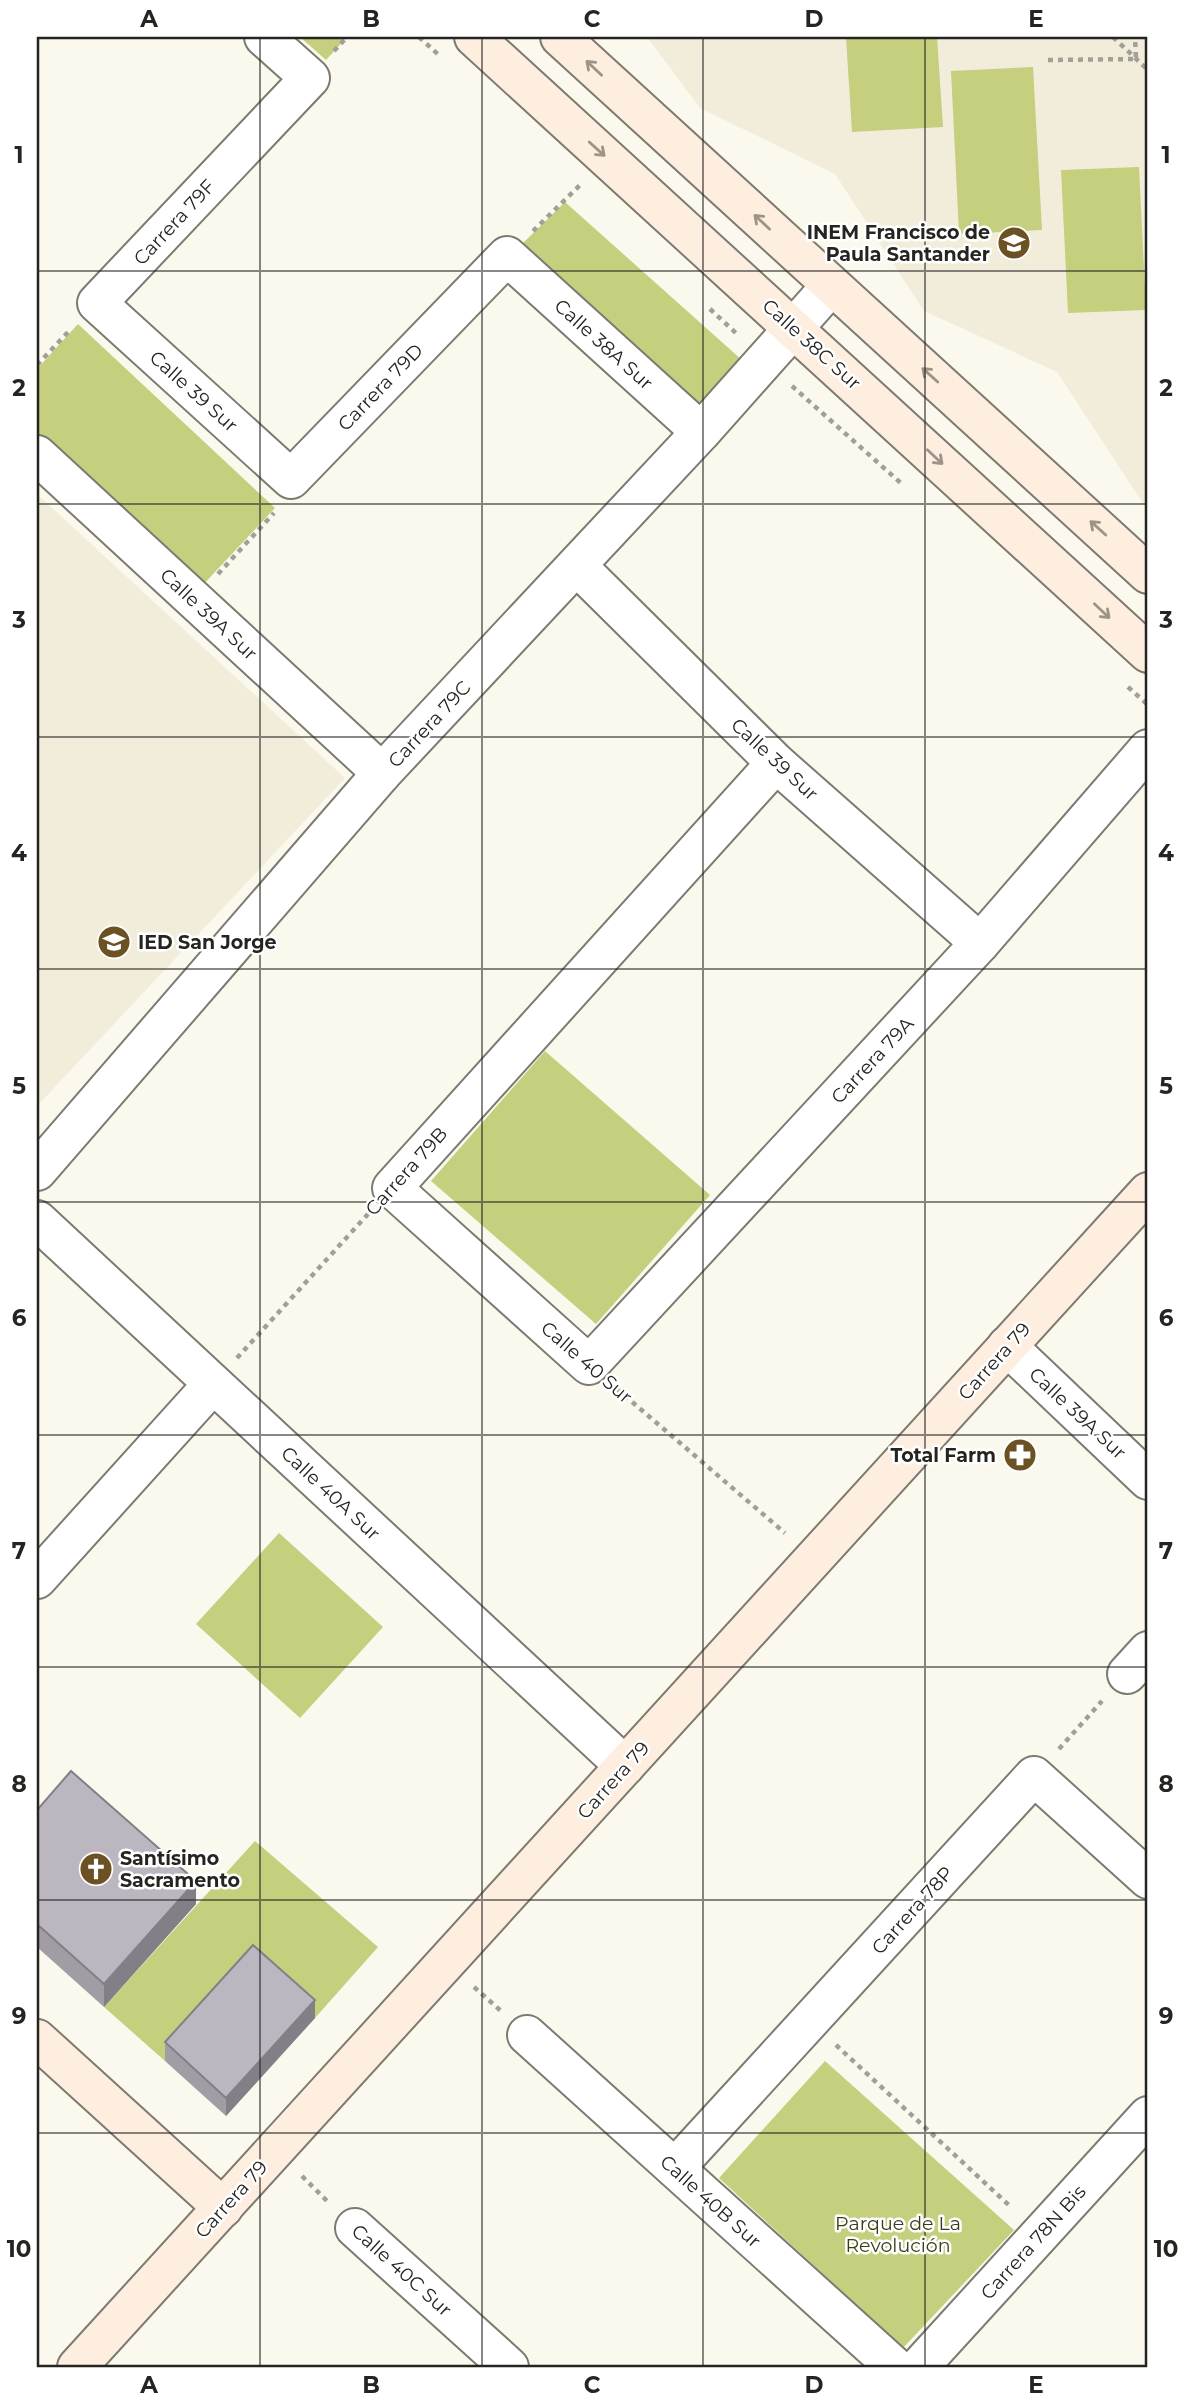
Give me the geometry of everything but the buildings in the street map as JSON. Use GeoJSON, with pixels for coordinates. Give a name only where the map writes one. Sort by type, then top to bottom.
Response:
{"type":"FeatureCollection","features":[{"type":"Feature","properties":{"kind":"street","name":"Carrera 79F"},"geometry":{"type":"LineString","coordinates":[[97,303],[310,78],[264,37]]}},
{"type":"Feature","properties":{"kind":"street","name":"Calle 38C Sur"},"geometry":{"type":"LineString","coordinates":[[474,37],[1148,653]]}},
{"type":"Feature","properties":{"kind":"street"},"geometry":{"type":"LineString","coordinates":[[560,37],[1148,574]]}},
{"type":"Feature","properties":{"kind":"street","name":"Calle 38A Sur"},"geometry":{"type":"LineString","coordinates":[[507,256],[701,432]]}},
{"type":"Feature","properties":{"kind":"street","name":"Carrera 79D"},"geometry":{"type":"LineString","coordinates":[[291,479],[507,256]]}},
{"type":"Feature","properties":{"kind":"street","name":"Carrera 79C"},"geometry":{"type":"LineString","coordinates":[[37,1171],[382,773],[701,432],[831,286]]}},
{"type":"Feature","properties":{"kind":"street","name":"Calle 39 Sur"},"geometry":{"type":"LineString","coordinates":[[97,303],[291,479]]}},
{"type":"Feature","properties":{"kind":"street","name":"Calle 39A Sur"},"geometry":{"type":"LineString","coordinates":[[37,455],[382,773]]}},
{"type":"Feature","properties":{"kind":"street","name":"Calle 39 Sur"},"geometry":{"type":"LineString","coordinates":[[577,566],[776,763],[980,943]]}},
{"type":"Feature","properties":{"kind":"street","name":"Carrera 79A"},"geometry":{"type":"LineString","coordinates":[[589,1366],[980,943],[1148,749]]}},
{"type":"Feature","properties":{"kind":"street","name":"Carrera 79B"},"geometry":{"type":"LineString","coordinates":[[392,1188],[776,763]]}},
{"type":"Feature","properties":{"kind":"street","name":"Calle 40 Sur"},"geometry":{"type":"LineString","coordinates":[[392,1188],[589,1366]]}},
{"type":"Feature","properties":{"kind":"street","name":"Carrera 79"},"geometry":{"type":"LineString","coordinates":[[76,2367],[1148,1192]]}},
{"type":"Feature","properties":{"kind":"street","name":"Calle 40A Sur"},"geometry":{"type":"LineString","coordinates":[[37,1220],[625,1766]]}},
{"type":"Feature","properties":{"kind":"street","name":"Calle 39A Sur"},"geometry":{"type":"LineString","coordinates":[[1007,1346],[1148,1480]]}},
{"type":"Feature","properties":{"kind":"street"},"geometry":{"type":"LineString","coordinates":[[37,1579],[213,1384]]}},
{"type":"Feature","properties":{"kind":"street"},"geometry":{"type":"LineString","coordinates":[[1034,1776],[1148,1879]]}},
{"type":"Feature","properties":{"kind":"street","name":"Carrera 78P"},"geometry":{"type":"LineString","coordinates":[[675,2168],[1034,1776]]}},
{"type":"Feature","properties":{"kind":"street","name":"Calle 40B Sur"},"geometry":{"type":"LineString","coordinates":[[527,2035],[895,2367]]}},
{"type":"Feature","properties":{"kind":"street"},"geometry":{"type":"LineString","coordinates":[[37,2039],[223,2208]]}},
{"type":"Feature","properties":{"kind":"street","name":"Carrera 78N Bis"},"geometry":{"type":"LineString","coordinates":[[919,2367],[1148,2116]]}},
{"type":"Feature","properties":{"kind":"street","name":"Calle 40C Sur"},"geometry":{"type":"LineString","coordinates":[[355,2228],[501,2365]]}},
{"type":"Feature","properties":{"kind":"path"},"geometry":{"type":"LineString","coordinates":[[1113,37],[1148,70]]}},
{"type":"Feature","properties":{"kind":"path"},"geometry":{"type":"LineString","coordinates":[[1135,37],[1136,58]]}},
{"type":"Feature","properties":{"kind":"path"},"geometry":{"type":"LineString","coordinates":[[1048,60],[1136,58]]}},
{"type":"Feature","properties":{"kind":"path"},"geometry":{"type":"LineString","coordinates":[[507,256],[580,185]]}},
{"type":"Feature","properties":{"kind":"path"},"geometry":{"type":"LineString","coordinates":[[37,365],[97,303]]}},
{"type":"Feature","properties":{"kind":"path"},"geometry":{"type":"LineString","coordinates":[[194,600],[277,509],[291,479]]}},
{"type":"Feature","properties":{"kind":"path","name":"Carrera 79B"},"geometry":{"type":"LineString","coordinates":[[213,1384],[392,1188]]}},
{"type":"Feature","properties":{"kind":"path","name":"Calle 40 Sur"},"geometry":{"type":"LineString","coordinates":[[589,1366],[785,1533]]}},
{"type":"Feature","properties":{"kind":"path"},"geometry":{"type":"LineString","coordinates":[[1034,1776],[1138,1663]]}},
{"type":"Feature","properties":{"kind":"path"},"geometry":{"type":"LineString","coordinates":[[810,2021],[1040,2234]]}},
{"type":"Feature","properties":{"kind":"path","name":"Calle 40C Sur"},"geometry":{"type":"LineString","coordinates":[[296,2170],[355,2228]]}},
{"type":"Feature","properties":{"kind":"shaded area","name":"INEM Francisco de Paula Santander"},"geometry":{"type":"Polygon","coordinates":[[[647,37],[1148,37],[1148,511],[1057,372],[924,311],[835,174],[700,108],[647,37]]]}},
{"type":"Feature","properties":{"kind":"shaded area","name":"IED San Jorge"},"geometry":{"type":"Polygon","coordinates":[[[37,494],[345,778],[37,1106],[37,494]]]}},
{"type":"Feature","properties":{"kind":"green space"},"geometry":{"type":"Polygon","coordinates":[[[300,37],[347,37],[326,60],[300,37]]]}},
{"type":"Feature","properties":{"kind":"green space"},"geometry":{"type":"Polygon","coordinates":[[[846,37],[937,37],[943,127],[852,132],[846,37]]]}},
{"type":"Feature","properties":{"kind":"green space"},"geometry":{"type":"Polygon","coordinates":[[[1033,67],[1042,230],[959,234],[951,71],[1033,67]]]}},
{"type":"Feature","properties":{"kind":"green space"},"geometry":{"type":"Polygon","coordinates":[[[1139,167],[1146,310],[1068,313],[1061,170],[1139,167]]]}},
{"type":"Feature","properties":{"kind":"green space"},"geometry":{"type":"Polygon","coordinates":[[[565,202],[752,369],[706,419],[521,245],[565,202]]]}},
{"type":"Feature","properties":{"kind":"green space"},"geometry":{"type":"Polygon","coordinates":[[[78,324],[275,508],[200,588],[37,435],[37,369],[78,324]]]}},
{"type":"Feature","properties":{"kind":"green space"},"geometry":{"type":"Polygon","coordinates":[[[545,1051],[710,1195],[596,1324],[431,1181],[545,1051]]]}},
{"type":"Feature","properties":{"kind":"green space"},"geometry":{"type":"Polygon","coordinates":[[[279,1533],[383,1627],[300,1718],[196,1624],[279,1533]]]}},
{"type":"Feature","properties":{"kind":"green space"},"geometry":{"type":"Polygon","coordinates":[[[255,1841],[378,1947],[315,2018],[253,1963],[165,2061],[104,2007],[255,1841]]]}},
{"type":"Feature","properties":{"kind":"green space","name":"Parque de La Revolución"},"geometry":{"type":"Polygon","coordinates":[[[825,2061],[1014,2230],[903,2348],[719,2178],[825,2061]]]}},
{"type":"Feature","properties":{"kind":"place","name":"INEM Francisco de Paula Santander"},"geometry":{"type":"Point","coordinates":[1014,243]}},
{"type":"Feature","properties":{"kind":"place","name":"IED San Jorge"},"geometry":{"type":"Point","coordinates":[114,942]}},
{"type":"Feature","properties":{"kind":"place","name":"Total Farm"},"geometry":{"type":"Point","coordinates":[1020,1455]}},
{"type":"Feature","properties":{"kind":"place","name":"Santísimo Sacramento"},"geometry":{"type":"Point","coordinates":[96,1869]}}]}
